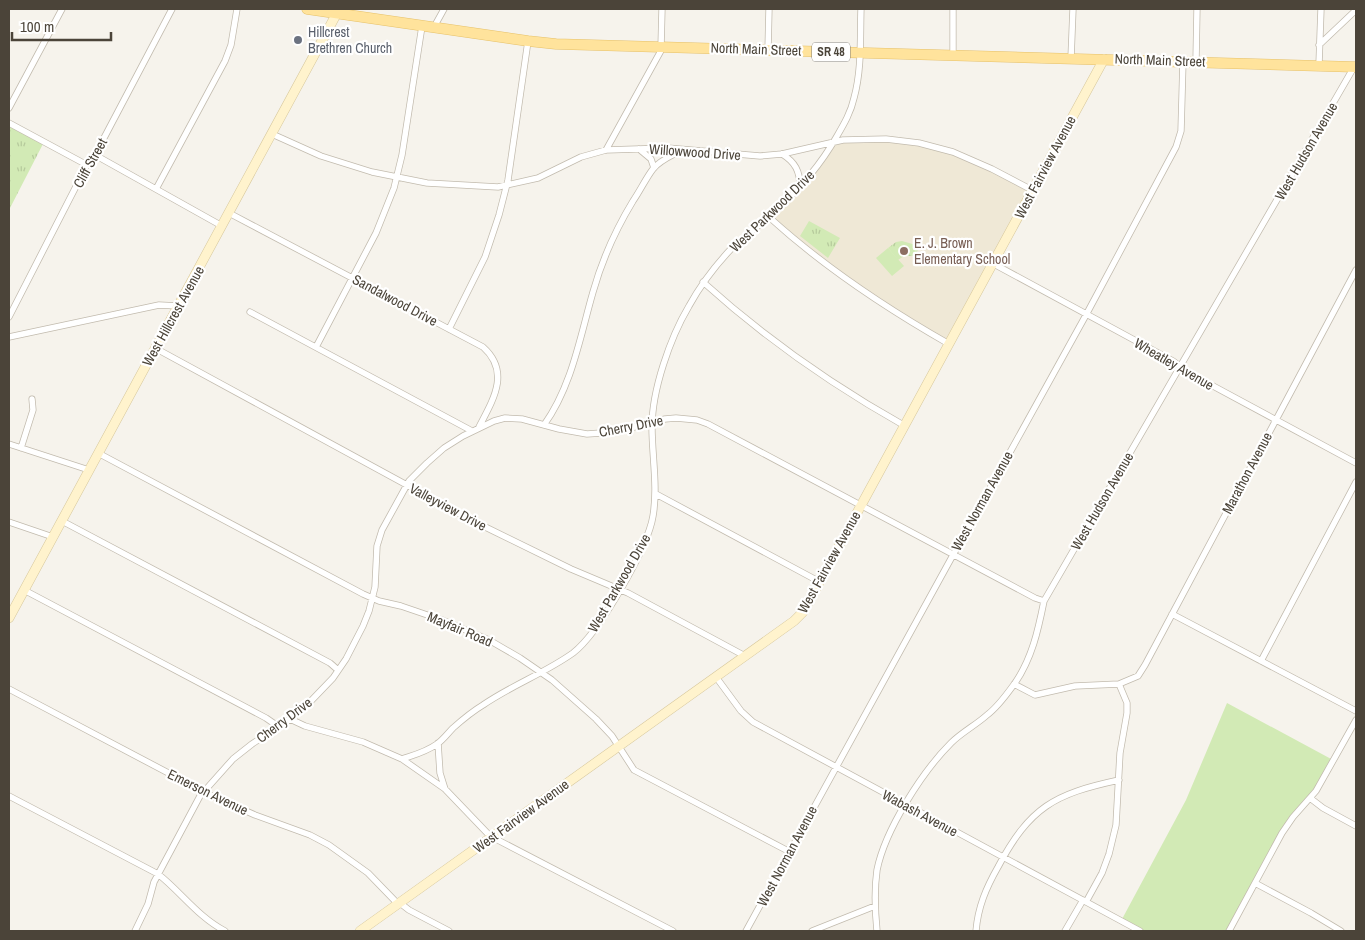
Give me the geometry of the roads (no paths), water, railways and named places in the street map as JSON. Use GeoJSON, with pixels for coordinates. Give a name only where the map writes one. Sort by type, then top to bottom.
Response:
{"type":"FeatureCollection","features":[{"type":"Feature","properties":{"kind":"main road","name":"North Main Street"},"geometry":{"type":"LineString","coordinates":[[307,9],[338,11],[422,26],[528,41],[662,47],[1318,64],[1355,67]]}},
{"type":"Feature","properties":{"kind":"street"},"geometry":{"type":"LineString","coordinates":[[9,108],[62,9]]}},
{"type":"Feature","properties":{"kind":"street","name":"Cliff Street"},"geometry":{"type":"LineString","coordinates":[[9,317],[87,165],[95,155],[172,9]]}},
{"type":"Feature","properties":{"kind":"street"},"geometry":{"type":"LineString","coordinates":[[156,189],[225,61],[231,45],[237,9]]}},
{"type":"Feature","properties":{"kind":"street"},"geometry":{"type":"LineString","coordinates":[[434,27],[444,9]]}},
{"type":"Feature","properties":{"kind":"street"},"geometry":{"type":"LineString","coordinates":[[606,150],[662,47],[662,9]]}},
{"type":"Feature","properties":{"kind":"street"},"geometry":{"type":"LineString","coordinates":[[768,50],[769,9]]}},
{"type":"Feature","properties":{"kind":"street","name":"West Parkwood Drive"},"geometry":{"type":"LineString","coordinates":[[402,760],[423,752],[438,743],[481,706],[570,655],[589,638],[602,619],[646,542],[652,522],[656,494],[652,423],[657,392],[667,354],[680,322],[703,282],[729,252],[800,187],[819,165],[833,143],[849,113],[857,88],[861,9]]}},
{"type":"Feature","properties":{"kind":"street"},"geometry":{"type":"LineString","coordinates":[[953,9],[953,55]]}},
{"type":"Feature","properties":{"kind":"street"},"geometry":{"type":"LineString","coordinates":[[1071,58],[1073,9]]}},
{"type":"Feature","properties":{"kind":"street"},"geometry":{"type":"LineString","coordinates":[[1196,62],[1197,9]]}},
{"type":"Feature","properties":{"kind":"street"},"geometry":{"type":"LineString","coordinates":[[1318,64],[1320,9]]}},
{"type":"Feature","properties":{"kind":"street"},"geometry":{"type":"LineString","coordinates":[[1319,45],[1356,10]]}},
{"type":"Feature","properties":{"kind":"street","name":"West Hillcrest Avenue"},"geometry":{"type":"LineString","coordinates":[[9,618],[338,11]]}},
{"type":"Feature","properties":{"kind":"street"},"geometry":{"type":"LineString","coordinates":[[316,347],[376,233],[397,178],[422,26]]}},
{"type":"Feature","properties":{"kind":"street"},"geometry":{"type":"LineString","coordinates":[[449,329],[485,258],[507,186],[528,41]]}},
{"type":"Feature","properties":{"kind":"street","name":"West Fairview Avenue"},"geometry":{"type":"LineString","coordinates":[[360,931],[799,616],[820,582],[1104,59]]}},
{"type":"Feature","properties":{"kind":"street","name":"West Norman Avenue"},"geometry":{"type":"LineString","coordinates":[[746,931],[1086,315],[1179,140],[1184,61]]}},
{"type":"Feature","properties":{"kind":"street","name":"West Hudson Avenue"},"geometry":{"type":"LineString","coordinates":[[877,931],[875,906],[877,870],[881,854],[918,783],[939,756],[953,742],[988,715],[1014,684],[1037,637],[1044,601],[1355,67]]}},
{"type":"Feature","properties":{"kind":"street"},"geometry":{"type":"LineString","coordinates":[[9,123],[87,165]]}},
{"type":"Feature","properties":{"kind":"street","name":"Willowwood Drive"},"geometry":{"type":"LineString","coordinates":[[272,134],[321,156],[397,178],[498,188],[538,178],[581,157],[606,150],[668,148],[746,156],[782,154],[843,140],[886,139],[934,146],[968,158],[1032,190]]}},
{"type":"Feature","properties":{"kind":"street"},"geometry":{"type":"LineString","coordinates":[[639,149],[651,159],[654,168]]}},
{"type":"Feature","properties":{"kind":"street"},"geometry":{"type":"LineString","coordinates":[[544,425],[553,412],[568,376],[593,291],[611,244],[630,206],[654,168],[682,150]]}},
{"type":"Feature","properties":{"kind":"street"},"geometry":{"type":"LineString","coordinates":[[782,154],[792,160],[797,168],[800,176],[800,187]]}},
{"type":"Feature","properties":{"kind":"street"},"geometry":{"type":"LineString","coordinates":[[95,155],[222,226]]}},
{"type":"Feature","properties":{"kind":"street","name":"Sandalwood Drive"},"geometry":{"type":"LineString","coordinates":[[229,213],[482,347],[490,355],[496,367],[498,380],[497,388],[479,427]]}},
{"type":"Feature","properties":{"kind":"street"},"geometry":{"type":"LineString","coordinates":[[769,216],[793,239],[860,290],[949,344]]}},
{"type":"Feature","properties":{"kind":"street","name":"Wheatley Avenue"},"geometry":{"type":"LineString","coordinates":[[992,264],[1173,361],[1189,373],[1356,463]]}},
{"type":"Feature","properties":{"kind":"street","name":"Marathon Avenue"},"geometry":{"type":"LineString","coordinates":[[1119,684],[1138,676],[1145,665],[1356,270]]}},
{"type":"Feature","properties":{"kind":"street"},"geometry":{"type":"LineString","coordinates":[[703,282],[757,329],[801,362],[870,407],[904,426]]}},
{"type":"Feature","properties":{"kind":"street"},"geometry":{"type":"LineString","coordinates":[[9,337],[159,305],[178,306]]}},
{"type":"Feature","properties":{"kind":"street"},"geometry":{"type":"LineString","coordinates":[[250,312],[472,430]]}},
{"type":"Feature","properties":{"kind":"street","name":"Valleyview Drive"},"geometry":{"type":"LineString","coordinates":[[155,348],[517,544],[619,589],[745,656]]}},
{"type":"Feature","properties":{"kind":"street"},"geometry":{"type":"LineString","coordinates":[[21,448],[33,410],[32,399]]}},
{"type":"Feature","properties":{"kind":"street","name":"Cherry Drive"},"geometry":{"type":"LineString","coordinates":[[135,931],[143,917],[158,874],[196,803],[204,792],[234,759],[252,744],[290,720],[314,698],[338,670],[354,645],[363,626],[375,587],[379,537],[384,524],[407,485],[444,448],[472,430],[494,421],[514,418],[575,432],[599,434],[626,430],[676,418],[697,420],[708,424],[953,555],[1044,601]]}},
{"type":"Feature","properties":{"kind":"street"},"geometry":{"type":"LineString","coordinates":[[9,444],[90,470]]}},
{"type":"Feature","properties":{"kind":"street","name":"Mayfair Road"},"geometry":{"type":"LineString","coordinates":[[98,453],[372,598],[442,620],[520,658],[552,680],[591,715],[612,736],[636,772],[790,852]]}},
{"type":"Feature","properties":{"kind":"street"},"geometry":{"type":"LineString","coordinates":[[1261,661],[1356,482]]}},
{"type":"Feature","properties":{"kind":"street"},"geometry":{"type":"LineString","coordinates":[[656,494],[820,582]]}},
{"type":"Feature","properties":{"kind":"street"},"geometry":{"type":"LineString","coordinates":[[62,521],[330,663],[338,670]]}},
{"type":"Feature","properties":{"kind":"street"},"geometry":{"type":"LineString","coordinates":[[9,522],[53,538]]}},
{"type":"Feature","properties":{"kind":"street"},"geometry":{"type":"LineString","coordinates":[[24,590],[266,718],[279,727]]}},
{"type":"Feature","properties":{"kind":"street"},"geometry":{"type":"LineString","coordinates":[[1172,614],[1356,711]]}},
{"type":"Feature","properties":{"kind":"street","name":"Wabash Avenue"},"geometry":{"type":"LineString","coordinates":[[716,677],[741,711],[753,722],[1140,931]]}},
{"type":"Feature","properties":{"kind":"street"},"geometry":{"type":"LineString","coordinates":[[1014,684],[1035,694],[1075,686],[1119,684],[1127,703],[1120,753],[1117,810],[1113,839],[1102,873],[1065,931]]}},
{"type":"Feature","properties":{"kind":"street","name":"Emerson Avenue"},"geometry":{"type":"LineString","coordinates":[[9,689],[204,792],[255,816],[310,835],[329,845],[368,873],[399,904],[449,931]]}},
{"type":"Feature","properties":{"kind":"street"},"geometry":{"type":"LineString","coordinates":[[290,720],[363,742],[402,760],[445,789],[492,837],[673,931]]}},
{"type":"Feature","properties":{"kind":"street"},"geometry":{"type":"LineString","coordinates":[[1229,931],[1288,824],[1310,798],[1356,720]]}},
{"type":"Feature","properties":{"kind":"street"},"geometry":{"type":"LineString","coordinates":[[438,743],[440,773],[445,789]]}},
{"type":"Feature","properties":{"kind":"street"},"geometry":{"type":"LineString","coordinates":[[976,931],[982,900],[1003,858],[1022,828],[1054,801],[1081,789],[1119,780]]}},
{"type":"Feature","properties":{"kind":"street"},"geometry":{"type":"LineString","coordinates":[[9,796],[158,874],[208,922],[225,931]]}},
{"type":"Feature","properties":{"kind":"street"},"geometry":{"type":"LineString","coordinates":[[1310,798],[1323,808],[1356,826]]}},
{"type":"Feature","properties":{"kind":"street"},"geometry":{"type":"LineString","coordinates":[[1255,883],[1341,931]]}},
{"type":"Feature","properties":{"kind":"street"},"geometry":{"type":"LineString","coordinates":[[812,931],[875,906]]}},
{"type":"Feature","properties":{"kind":"place","name":"Hillcrest Brethren Church"},"geometry":{"type":"Point","coordinates":[298,40]}},
{"type":"Feature","properties":{"kind":"place","name":"E. J. Brown Elementary School"},"geometry":{"type":"Point","coordinates":[904,251]}}]}
